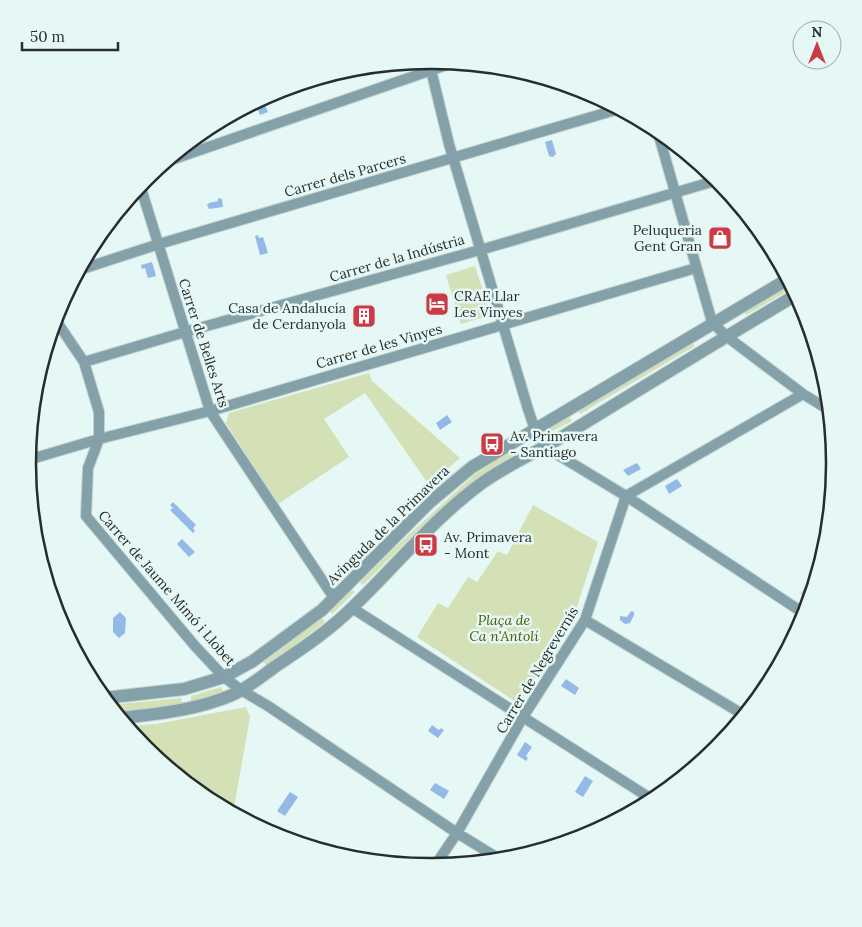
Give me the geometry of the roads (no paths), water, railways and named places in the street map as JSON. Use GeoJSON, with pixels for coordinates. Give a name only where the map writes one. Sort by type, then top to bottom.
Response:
{"type":"FeatureCollection","features":[{"type":"Feature","properties":{"kind":"street"},"geometry":{"type":"LineString","coordinates":[[430,69],[503,324],[536,430],[545,447],[626,496],[798,609]]}},
{"type":"Feature","properties":{"kind":"street"},"geometry":{"type":"LineString","coordinates":[[186,154],[417,70]]}},
{"type":"Feature","properties":{"kind":"street","name":"Carrer dels Parcers"},"geometry":{"type":"LineString","coordinates":[[89,267],[159,244],[610,112]]}},
{"type":"Feature","properties":{"kind":"street"},"geometry":{"type":"LineString","coordinates":[[661,143],[712,322],[726,336],[803,394],[821,405]]}},
{"type":"Feature","properties":{"kind":"street","name":"Carrer de la Indústria"},"geometry":{"type":"LineString","coordinates":[[84,362],[708,183]]}},
{"type":"Feature","properties":{"kind":"street","name":"Carrer de Belles Arts"},"geometry":{"type":"LineString","coordinates":[[143,194],[210,411],[334,598]]}},
{"type":"Feature","properties":{"kind":"street","name":"Carrer de les Vinyes"},"geometry":{"type":"LineString","coordinates":[[36,458],[99,439],[210,411],[696,268]]}},
{"type":"Feature","properties":{"kind":"street","name":"Avinguda de la Primavera"},"geometry":{"type":"LineString","coordinates":[[113,697],[184,690],[224,677],[253,661],[322,610],[430,502],[472,467],[712,322],[782,283]]}},
{"type":"Feature","properties":{"kind":"street"},"geometry":{"type":"LineString","coordinates":[[129,717],[166,713],[188,708],[241,690],[297,652],[352,608],[443,517],[483,482],[545,447],[790,299]]}},
{"type":"Feature","properties":{"kind":"street","name":"Carrer de Jaume Mimó i Llobet"},"geometry":{"type":"LineString","coordinates":[[60,328],[84,362],[99,412],[99,439],[88,468],[86,516],[195,646],[224,677],[491,854]]}},
{"type":"Feature","properties":{"kind":"street"},"geometry":{"type":"LineString","coordinates":[[626,496],[803,394]]}},
{"type":"Feature","properties":{"kind":"street","name":"Carrer de Negrevernís"},"geometry":{"type":"LineString","coordinates":[[440,858],[457,833],[524,717],[585,620],[626,496]]}},
{"type":"Feature","properties":{"kind":"street"},"geometry":{"type":"LineString","coordinates":[[352,608],[645,795]]}},
{"type":"Feature","properties":{"kind":"street"},"geometry":{"type":"LineString","coordinates":[[585,620],[738,712]]}},
{"type":"Feature","properties":{"kind":"water"},"geometry":{"type":"Polygon","coordinates":[[[265,105],[268,112],[260,115],[257,108],[265,105]]]}},
{"type":"Feature","properties":{"kind":"water"},"geometry":{"type":"Polygon","coordinates":[[[552,140],[556,154],[553,157],[549,156],[545,142],[552,140]]]}},
{"type":"Feature","properties":{"kind":"water"},"geometry":{"type":"Polygon","coordinates":[[[218,198],[222,199],[223,207],[209,209],[207,205],[218,201],[218,198]]]}},
{"type":"Feature","properties":{"kind":"water"},"geometry":{"type":"Polygon","coordinates":[[[258,235],[259,238],[263,237],[268,253],[260,255],[255,236],[258,235]]]}},
{"type":"Feature","properties":{"kind":"water"},"geometry":{"type":"Polygon","coordinates":[[[152,262],[156,276],[148,278],[145,268],[142,269],[141,265],[152,262]]]}},
{"type":"Feature","properties":{"kind":"water"},"geometry":{"type":"Polygon","coordinates":[[[447,415],[452,422],[440,430],[436,423],[447,415]]]}},
{"type":"Feature","properties":{"kind":"water"},"geometry":{"type":"Polygon","coordinates":[[[637,463],[641,469],[628,476],[623,470],[637,463]]]}},
{"type":"Feature","properties":{"kind":"water"},"geometry":{"type":"Polygon","coordinates":[[[677,479],[682,486],[669,494],[665,486],[677,479]]]}},
{"type":"Feature","properties":{"kind":"water"},"geometry":{"type":"Polygon","coordinates":[[[173,502],[196,525],[193,528],[195,531],[193,533],[170,510],[173,508],[170,505],[173,502]]]}},
{"type":"Feature","properties":{"kind":"water"},"geometry":{"type":"Polygon","coordinates":[[[182,539],[195,552],[189,557],[177,544],[182,539]]]}},
{"type":"Feature","properties":{"kind":"water"},"geometry":{"type":"Polygon","coordinates":[[[631,611],[634,612],[634,615],[630,623],[625,624],[620,620],[620,616],[627,617],[631,611]]]}},
{"type":"Feature","properties":{"kind":"water"},"geometry":{"type":"Polygon","coordinates":[[[120,612],[126,618],[125,633],[119,638],[113,632],[113,618],[120,612]]]}},
{"type":"Feature","properties":{"kind":"water"},"geometry":{"type":"Polygon","coordinates":[[[566,679],[579,688],[575,695],[561,686],[566,679]]]}},
{"type":"Feature","properties":{"kind":"water"},"geometry":{"type":"Polygon","coordinates":[[[432,725],[439,730],[441,728],[444,730],[438,738],[428,731],[432,725]]]}},
{"type":"Feature","properties":{"kind":"water"},"geometry":{"type":"Polygon","coordinates":[[[525,742],[532,747],[526,756],[528,758],[526,761],[517,755],[525,742]]]}},
{"type":"Feature","properties":{"kind":"water"},"geometry":{"type":"Polygon","coordinates":[[[585,776],[593,781],[583,797],[575,792],[585,776]]]}},
{"type":"Feature","properties":{"kind":"water"},"geometry":{"type":"Polygon","coordinates":[[[435,783],[449,791],[444,799],[430,790],[435,783]]]}},
{"type":"Feature","properties":{"kind":"water"},"geometry":{"type":"Polygon","coordinates":[[[290,792],[298,797],[285,816],[277,811],[290,792]]]}},
{"type":"Feature","properties":{"kind":"place","name":"Peluqueria Gent Gran"},"geometry":{"type":"Point","coordinates":[720,238]}},
{"type":"Feature","properties":{"kind":"place","name":"CRAE Llar Les Vinyes"},"geometry":{"type":"Point","coordinates":[437,304]}},
{"type":"Feature","properties":{"kind":"place","name":"Casa de Andalucía de Cerdanyola"},"geometry":{"type":"Point","coordinates":[364,316]}},
{"type":"Feature","properties":{"kind":"place","name":"Av. Primavera - Santiago"},"geometry":{"type":"Point","coordinates":[492,444]}},
{"type":"Feature","properties":{"kind":"place","name":"Av. Primavera - Mont"},"geometry":{"type":"Point","coordinates":[426,545]}},
{"type":"Feature","properties":{"kind":"park label","name":"Plaça de Ca n'Antolí"},"geometry":{"type":"Point","coordinates":[504,628]}}]}
